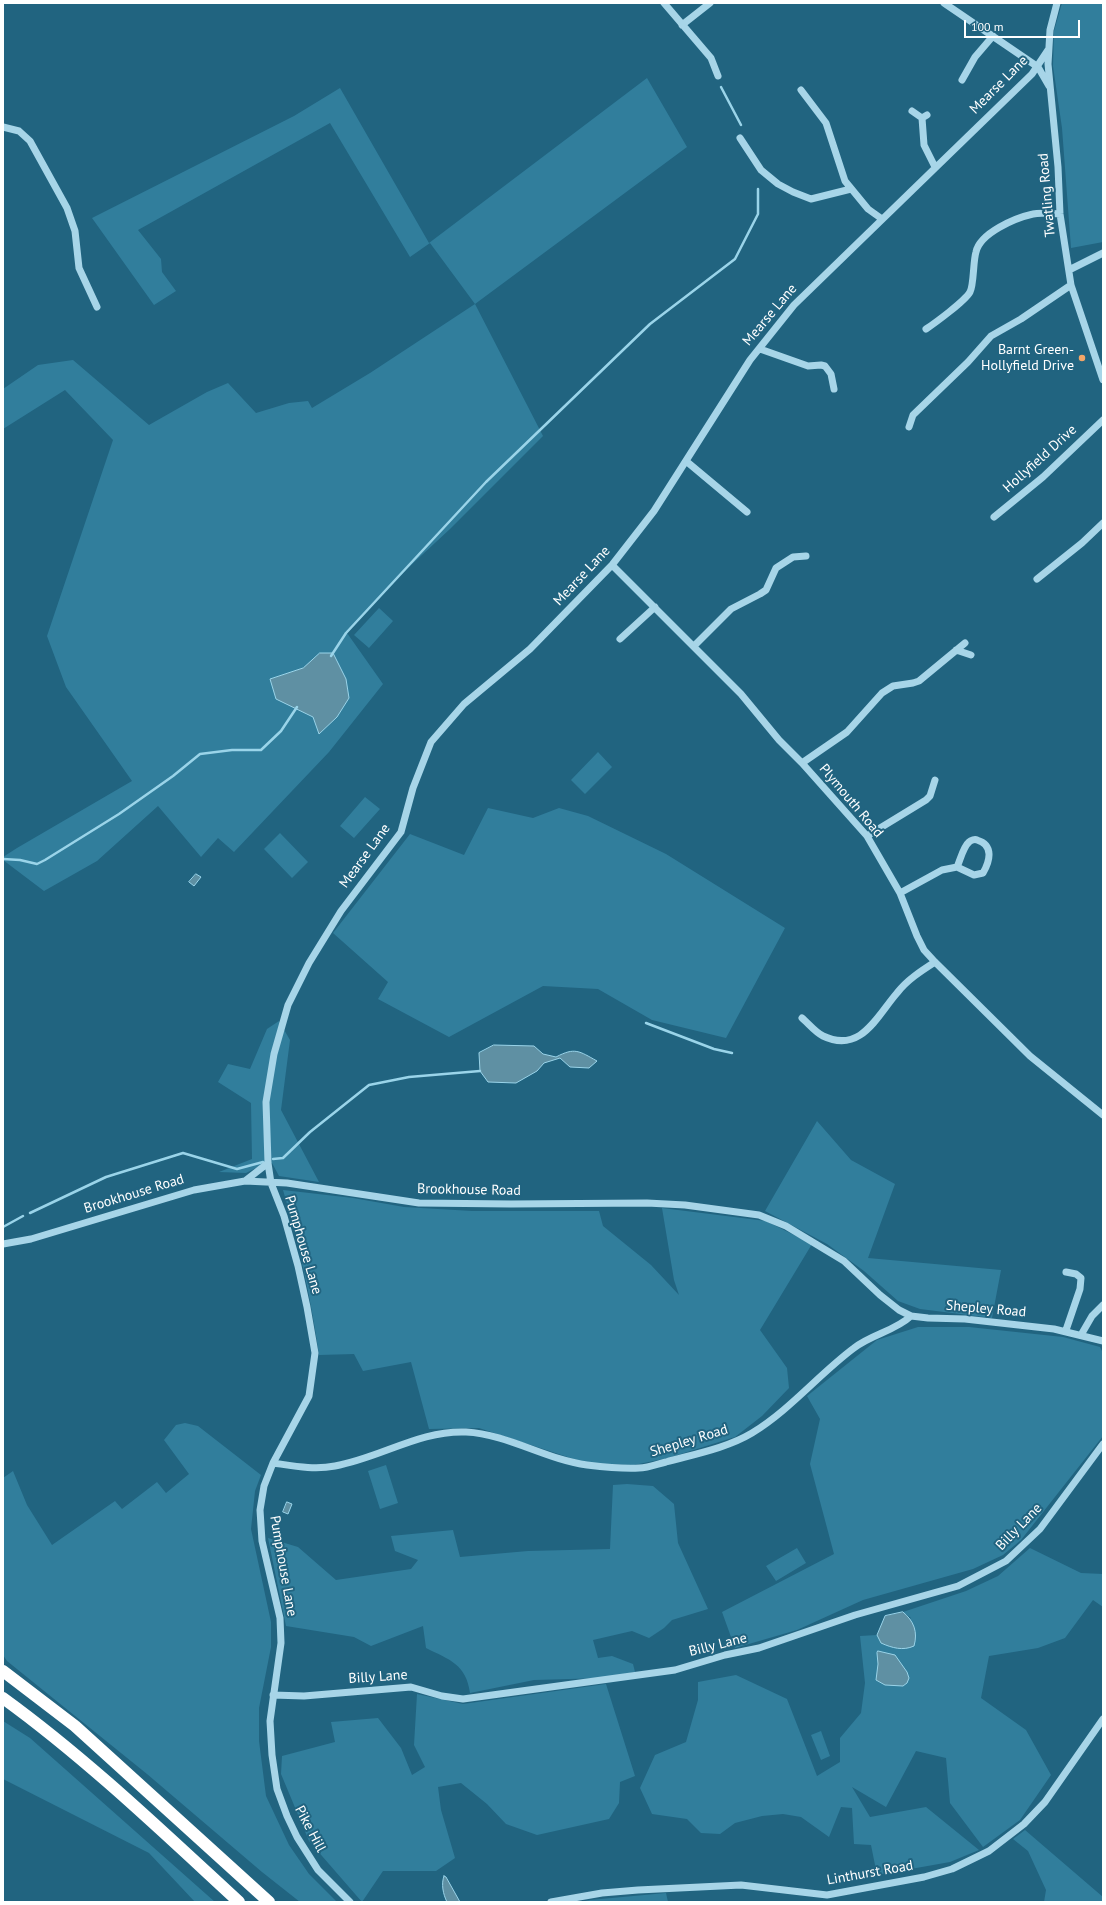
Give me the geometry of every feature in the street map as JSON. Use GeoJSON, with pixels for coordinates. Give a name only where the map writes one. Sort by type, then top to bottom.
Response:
{"type":"FeatureCollection","features":[{"type":"Feature","properties":{"kind":"highway"},"geometry":{"type":"LineString","coordinates":[[3,1671],[75,1726],[269,1902]]}},
{"type":"Feature","properties":{"kind":"highway"},"geometry":{"type":"LineString","coordinates":[[3,1698],[42,1726],[116,1789],[240,1902]]}},
{"type":"Feature","properties":{"kind":"street"},"geometry":{"type":"LineString","coordinates":[[664,3],[682,26],[711,58],[718,76]]}},
{"type":"Feature","properties":{"kind":"street"},"geometry":{"type":"LineString","coordinates":[[682,26],[710,3]]}},
{"type":"Feature","properties":{"kind":"street"},"geometry":{"type":"LineString","coordinates":[[944,3],[1038,67],[1051,88]]}},
{"type":"Feature","properties":{"kind":"street","name":"Twatling Road"},"geometry":{"type":"LineString","coordinates":[[1057,3],[1050,30],[1048,50],[1060,214],[1071,285],[1100,365],[1103,380]]}},
{"type":"Feature","properties":{"kind":"street"},"geometry":{"type":"LineString","coordinates":[[962,80],[975,57],[993,36]]}},
{"type":"Feature","properties":{"kind":"street","name":"Mearse Lane"},"geometry":{"type":"LineString","coordinates":[[272,1183],[268,1162],[266,1102],[274,1054],[288,1005],[309,963],[341,911],[401,832],[430,742],[464,704],[530,649],[612,565],[654,511],[750,360],[794,305],[1032,74],[1048,50]]}},
{"type":"Feature","properties":{"kind":"street"},"geometry":{"type":"LineString","coordinates":[[801,90],[826,124],[845,181],[868,209],[882,219]]}},
{"type":"Feature","properties":{"kind":"street"},"geometry":{"type":"LineString","coordinates":[[912,112],[925,116],[924,145],[935,167]]}},
{"type":"Feature","properties":{"kind":"street"},"geometry":{"type":"LineString","coordinates":[[4,126],[19,131],[30,141],[67,208],[75,231],[79,268],[97,307]]}},
{"type":"Feature","properties":{"kind":"street"},"geometry":{"type":"LineString","coordinates":[[740,138],[761,170],[778,184],[792,192],[811,200],[851,189]]}},
{"type":"Feature","properties":{"kind":"street"},"geometry":{"type":"LineString","coordinates":[[926,329],[938,321],[970,291],[976,250],[981,241],[990,233],[1017,219],[1034,214],[1060,214]]}},
{"type":"Feature","properties":{"kind":"street"},"geometry":{"type":"LineString","coordinates":[[1069,270],[1103,253]]}},
{"type":"Feature","properties":{"kind":"street"},"geometry":{"type":"LineString","coordinates":[[909,427],[913,416],[968,362],[991,336],[1021,319],[1071,285]]}},
{"type":"Feature","properties":{"kind":"street"},"geometry":{"type":"LineString","coordinates":[[760,349],[808,366],[825,366],[831,374],[834,389]]}},
{"type":"Feature","properties":{"kind":"street","name":"Hollyfield Drive"},"geometry":{"type":"LineString","coordinates":[[994,517],[1043,477],[1103,420]]}},
{"type":"Feature","properties":{"kind":"street"},"geometry":{"type":"LineString","coordinates":[[686,461],[747,512]]}},
{"type":"Feature","properties":{"kind":"street"},"geometry":{"type":"LineString","coordinates":[[1036,579],[1082,543],[1103,523]]}},
{"type":"Feature","properties":{"kind":"street"},"geometry":{"type":"LineString","coordinates":[[694,646],[731,609],[766,590],[776,568],[793,557],[806,556]]}},
{"type":"Feature","properties":{"kind":"street","name":"Plymouth Road"},"geometry":{"type":"LineString","coordinates":[[612,565],[655,606],[741,694],[779,740],[802,763],[867,836],[900,893],[924,950],[1030,1056],[1103,1115]]}},
{"type":"Feature","properties":{"kind":"street"},"geometry":{"type":"LineString","coordinates":[[620,639],[655,606]]}},
{"type":"Feature","properties":{"kind":"street"},"geometry":{"type":"LineString","coordinates":[[802,763],[847,732],[882,693],[893,686],[913,684],[920,681],[965,643]]}},
{"type":"Feature","properties":{"kind":"street"},"geometry":{"type":"LineString","coordinates":[[956,650],[971,655]]}},
{"type":"Feature","properties":{"kind":"street"},"geometry":{"type":"LineString","coordinates":[[867,836],[926,800],[930,796],[935,780]]}},
{"type":"Feature","properties":{"kind":"street"},"geometry":{"type":"LineString","coordinates":[[900,893],[942,870],[957,868],[974,875],[983,873],[988,864],[989,848],[985,844],[975,840],[968,842],[957,868]]}},
{"type":"Feature","properties":{"kind":"street"},"geometry":{"type":"LineString","coordinates":[[802,1018],[822,1036],[839,1040],[856,1038],[872,1027],[898,992],[913,977],[935,962]]}},
{"type":"Feature","properties":{"kind":"street"},"geometry":{"type":"LineString","coordinates":[[245,1181],[268,1162]]}},
{"type":"Feature","properties":{"kind":"street","name":"Brookhouse Road"},"geometry":{"type":"LineString","coordinates":[[3,1244],[31,1239],[194,1190],[245,1181],[287,1183],[419,1203],[647,1203],[685,1205],[759,1215],[786,1226],[824,1248],[856,1272],[880,1295],[899,1310],[911,1316]]}},
{"type":"Feature","properties":{"kind":"street","name":"Pumphouse Lane"},"geometry":{"type":"LineString","coordinates":[[272,1183],[284,1216],[298,1266],[315,1353],[309,1396],[273,1463],[264,1486],[260,1510],[262,1541],[280,1618],[281,1643],[270,1721],[272,1755]]}},
{"type":"Feature","properties":{"kind":"street"},"geometry":{"type":"LineString","coordinates":[[1066,1272],[1076,1274],[1081,1278],[1080,1289],[1066,1330]]}},
{"type":"Feature","properties":{"kind":"street"},"geometry":{"type":"LineString","coordinates":[[1081,1335],[1092,1316],[1103,1305]]}},
{"type":"Feature","properties":{"kind":"street","name":"Shepley Road"},"geometry":{"type":"LineString","coordinates":[[273,1463],[312,1468],[334,1466],[378,1454],[434,1434],[467,1432],[510,1441],[547,1455],[586,1465],[641,1468],[700,1454],[752,1433],[777,1415],[854,1348],[873,1335],[902,1324],[911,1316],[965,1319],[1066,1330],[1103,1342]]}},
{"type":"Feature","properties":{"kind":"street","name":"Billy Lane"},"geometry":{"type":"LineString","coordinates":[[273,1695],[304,1696],[411,1687],[442,1696],[463,1699],[675,1670],[725,1655],[760,1648],[855,1615],[958,1586],[1006,1561],[1040,1529],[1103,1444]]}},
{"type":"Feature","properties":{"kind":"street","name":"Linthurst Road"},"geometry":{"type":"LineString","coordinates":[[551,1902],[602,1893],[741,1885],[827,1895],[924,1877],[952,1869],[989,1851],[1024,1824],[1045,1802],[1103,1719]]}},
{"type":"Feature","properties":{"kind":"street","name":"Pike Hill"},"geometry":{"type":"LineString","coordinates":[[272,1755],[278,1789],[287,1816],[297,1837],[318,1870],[350,1902]]}},
{"type":"Feature","properties":{"kind":"shaded area"},"geometry":{"type":"Polygon","coordinates":[[[1062,3],[1103,3],[1103,242],[1071,248],[1062,128],[1053,66],[1054,31],[1062,3]]]}},
{"type":"Feature","properties":{"kind":"shaded area"},"geometry":{"type":"Polygon","coordinates":[[[647,78],[687,147],[475,304],[430,243],[410,257],[330,123],[138,230],[161,259],[162,272],[176,291],[154,305],[92,218],[294,116],[340,88],[429,243],[647,78]]]}},
{"type":"Feature","properties":{"kind":"shaded area"},"geometry":{"type":"Polygon","coordinates":[[[475,304],[543,436],[450,529],[395,580],[347,633],[383,684],[329,752],[234,852],[218,838],[201,857],[158,806],[97,861],[44,891],[3,860],[3,857],[132,781],[66,687],[47,636],[113,440],[65,390],[3,429],[3,389],[38,365],[73,360],[149,425],[207,392],[228,383],[256,413],[289,403],[308,401],[312,408],[370,373],[475,304]],[[303,668],[270,679],[296,708],[313,717],[319,734],[303,668]]]}},
{"type":"Feature","properties":{"kind":"shaded area"},"geometry":{"type":"Polygon","coordinates":[[[379,608],[393,621],[369,648],[354,635],[379,608]]]}},
{"type":"Feature","properties":{"kind":"shaded area"},"geometry":{"type":"Polygon","coordinates":[[[320,653],[333,653],[346,679],[349,698],[337,717],[319,734],[313,717],[276,699],[270,679],[303,668],[320,653]]]}},
{"type":"Feature","properties":{"kind":"shaded area"},"geometry":{"type":"Polygon","coordinates":[[[598,752],[612,767],[585,794],[571,780],[598,752]]]}},
{"type":"Feature","properties":{"kind":"shaded area"},"geometry":{"type":"Polygon","coordinates":[[[365,797],[380,809],[354,838],[340,826],[365,797]]]}},
{"type":"Feature","properties":{"kind":"shaded area"},"geometry":{"type":"Polygon","coordinates":[[[488,808],[533,818],[559,808],[588,816],[666,854],[785,928],[726,1038],[652,1020],[598,989],[543,986],[449,1037],[378,999],[388,982],[333,933],[410,834],[464,855],[488,808]]]}},
{"type":"Feature","properties":{"kind":"shaded area"},"geometry":{"type":"Polygon","coordinates":[[[280,833],[308,862],[292,878],[264,849],[280,833]]]}},
{"type":"Feature","properties":{"kind":"shaded area"},"geometry":{"type":"Polygon","coordinates":[[[196,874],[201,877],[194,886],[189,882],[196,874]]]}},
{"type":"Feature","properties":{"kind":"shaded area"},"geometry":{"type":"Polygon","coordinates":[[[279,1021],[290,1040],[281,1110],[319,1182],[279,1176],[272,1163],[266,1163],[246,1173],[219,1172],[252,1159],[251,1103],[218,1082],[228,1064],[250,1069],[267,1029],[279,1021]]]}},
{"type":"Feature","properties":{"kind":"shaded area"},"geometry":{"type":"Polygon","coordinates":[[[494,1045],[534,1046],[543,1054],[556,1057],[573,1051],[586,1055],[597,1061],[589,1068],[570,1067],[560,1058],[544,1063],[537,1071],[516,1083],[488,1082],[480,1071],[479,1053],[494,1045]]]}},
{"type":"Feature","properties":{"kind":"shaded area"},"geometry":{"type":"Polygon","coordinates":[[[817,1121],[851,1160],[895,1184],[868,1258],[1001,1270],[992,1318],[920,1309],[898,1301],[864,1271],[827,1244],[765,1211],[817,1121]]]}},
{"type":"Feature","properties":{"kind":"shaded area"},"geometry":{"type":"Polygon","coordinates":[[[283,1190],[353,1198],[404,1207],[472,1211],[599,1211],[603,1226],[651,1265],[679,1295],[674,1280],[662,1208],[766,1221],[812,1244],[760,1330],[787,1368],[789,1388],[762,1416],[735,1437],[668,1458],[634,1465],[586,1463],[479,1428],[429,1429],[411,1362],[363,1371],[354,1354],[319,1355],[304,1272],[283,1190]]]}},
{"type":"Feature","properties":{"kind":"shaded area"},"geometry":{"type":"Polygon","coordinates":[[[918,1327],[969,1327],[1063,1337],[1100,1347],[1103,1353],[1103,1436],[1021,1540],[1003,1555],[973,1569],[863,1600],[797,1630],[735,1648],[722,1612],[834,1554],[810,1464],[820,1419],[807,1396],[877,1340],[918,1327]]]}},
{"type":"Feature","properties":{"kind":"shaded area"},"geometry":{"type":"Polygon","coordinates":[[[185,1423],[198,1426],[261,1475],[255,1491],[251,1529],[271,1622],[271,1647],[259,1708],[259,1741],[266,1796],[289,1845],[309,1874],[337,1902],[300,1902],[262,1872],[147,1774],[7,1661],[3,1655],[3,1478],[13,1471],[27,1505],[52,1545],[115,1501],[122,1509],[157,1482],[166,1493],[189,1474],[164,1440],[176,1425],[185,1423]]]}},
{"type":"Feature","properties":{"kind":"shaded area"},"geometry":{"type":"Polygon","coordinates":[[[386,1465],[398,1503],[380,1509],[368,1471],[386,1465]]]}},
{"type":"Feature","properties":{"kind":"shaded area"},"geometry":{"type":"Polygon","coordinates":[[[627,1484],[653,1486],[674,1504],[678,1543],[708,1609],[672,1620],[664,1628],[649,1638],[632,1631],[593,1640],[598,1658],[612,1656],[633,1664],[635,1672],[604,1678],[534,1680],[470,1693],[465,1675],[461,1669],[456,1664],[426,1648],[423,1626],[371,1646],[354,1637],[286,1626],[268,1538],[298,1547],[336,1580],[411,1569],[418,1560],[395,1551],[391,1536],[453,1530],[460,1557],[528,1551],[610,1549],[613,1485],[627,1484]]]}},
{"type":"Feature","properties":{"kind":"shaded area"},"geometry":{"type":"Polygon","coordinates":[[[287,1502],[292,1504],[288,1514],[283,1512],[287,1502]]]}},
{"type":"Feature","properties":{"kind":"shaded area"},"geometry":{"type":"Polygon","coordinates":[[[797,1548],[806,1563],[776,1581],[766,1566],[797,1548]]]}},
{"type":"Feature","properties":{"kind":"shaded area"},"geometry":{"type":"Polygon","coordinates":[[[1030,1548],[1081,1573],[1103,1574],[1103,1607],[1093,1600],[1065,1638],[1038,1648],[989,1656],[981,1698],[1026,1730],[1051,1775],[1020,1820],[983,1847],[950,1803],[946,1758],[916,1751],[886,1807],[852,1787],[870,1817],[926,1807],[979,1850],[950,1862],[877,1875],[871,1845],[854,1844],[852,1808],[841,1807],[829,1837],[801,1817],[783,1814],[762,1816],[735,1823],[720,1834],[701,1833],[687,1819],[652,1814],[640,1788],[655,1755],[686,1742],[698,1700],[698,1682],[736,1675],[787,1699],[817,1776],[840,1762],[840,1738],[861,1713],[865,1683],[860,1636],[877,1635],[881,1643],[911,1618],[903,1612],[966,1591],[998,1576],[1030,1548]]]}},
{"type":"Feature","properties":{"kind":"shaded area"},"geometry":{"type":"Polygon","coordinates":[[[903,1612],[910,1619],[914,1627],[916,1636],[914,1646],[910,1648],[898,1648],[881,1643],[877,1635],[885,1616],[903,1612]]]}},
{"type":"Feature","properties":{"kind":"shaded area"},"geometry":{"type":"Polygon","coordinates":[[[878,1651],[895,1655],[907,1672],[909,1678],[907,1683],[903,1686],[885,1685],[876,1680],[878,1651]]]}},
{"type":"Feature","properties":{"kind":"shaded area"},"geometry":{"type":"Polygon","coordinates":[[[606,1684],[635,1776],[620,1782],[619,1803],[609,1819],[537,1835],[506,1824],[487,1804],[461,1783],[438,1787],[441,1810],[455,1858],[436,1871],[383,1871],[362,1902],[309,1841],[281,1774],[282,1756],[335,1742],[331,1722],[378,1718],[401,1748],[412,1775],[425,1767],[414,1745],[417,1694],[463,1704],[606,1684]]]}},
{"type":"Feature","properties":{"kind":"shaded area"},"geometry":{"type":"Polygon","coordinates":[[[3,1721],[30,1738],[215,1902],[195,1902],[149,1853],[3,1779],[3,1721]]]}},
{"type":"Feature","properties":{"kind":"shaded area"},"geometry":{"type":"Polygon","coordinates":[[[821,1731],[830,1756],[821,1760],[811,1735],[821,1731]]]}},
{"type":"Feature","properties":{"kind":"shaded area"},"geometry":{"type":"Polygon","coordinates":[[[1025,1830],[1103,1897],[1103,1902],[1044,1902],[1046,1890],[1028,1851],[1013,1839],[1025,1830]]]}},
{"type":"Feature","properties":{"kind":"shaded area"},"geometry":{"type":"Polygon","coordinates":[[[444,1876],[460,1902],[447,1902],[443,1889],[444,1876]]]}},
{"type":"Feature","properties":{"kind":"shaded area"},"geometry":{"type":"Polygon","coordinates":[[[666,1893],[668,1902],[580,1902],[590,1900],[666,1893]]]}},
{"type":"Feature","properties":{"kind":"waterway"},"geometry":{"type":"LineString","coordinates":[[721,87],[741,125]]}},
{"type":"Feature","properties":{"kind":"waterway"},"geometry":{"type":"LineString","coordinates":[[331,656],[346,633],[486,482],[650,324],[735,259],[758,214],[758,189]]}},
{"type":"Feature","properties":{"kind":"waterway"},"geometry":{"type":"LineString","coordinates":[[3,859],[20,860],[37,864],[45,860],[119,814],[173,776],[200,754],[232,750],[261,750],[281,731],[297,707]]}},
{"type":"Feature","properties":{"kind":"waterway"},"geometry":{"type":"LineString","coordinates":[[646,1023],[714,1049],[732,1053]]}},
{"type":"Feature","properties":{"kind":"waterway"},"geometry":{"type":"LineString","coordinates":[[273,1159],[283,1158],[310,1132],[369,1085],[409,1077],[480,1071]]}},
{"type":"Feature","properties":{"kind":"waterway"},"geometry":{"type":"LineString","coordinates":[[30,1213],[106,1177],[183,1153],[237,1169],[263,1162]]}},
{"type":"Feature","properties":{"kind":"waterway"},"geometry":{"type":"LineString","coordinates":[[3,1227],[23,1216]]}},
{"type":"Feature","properties":{"kind":"place","name":"Barnt Green- Hollyfield Drive"},"geometry":{"type":"Point","coordinates":[1082,358]}}]}
